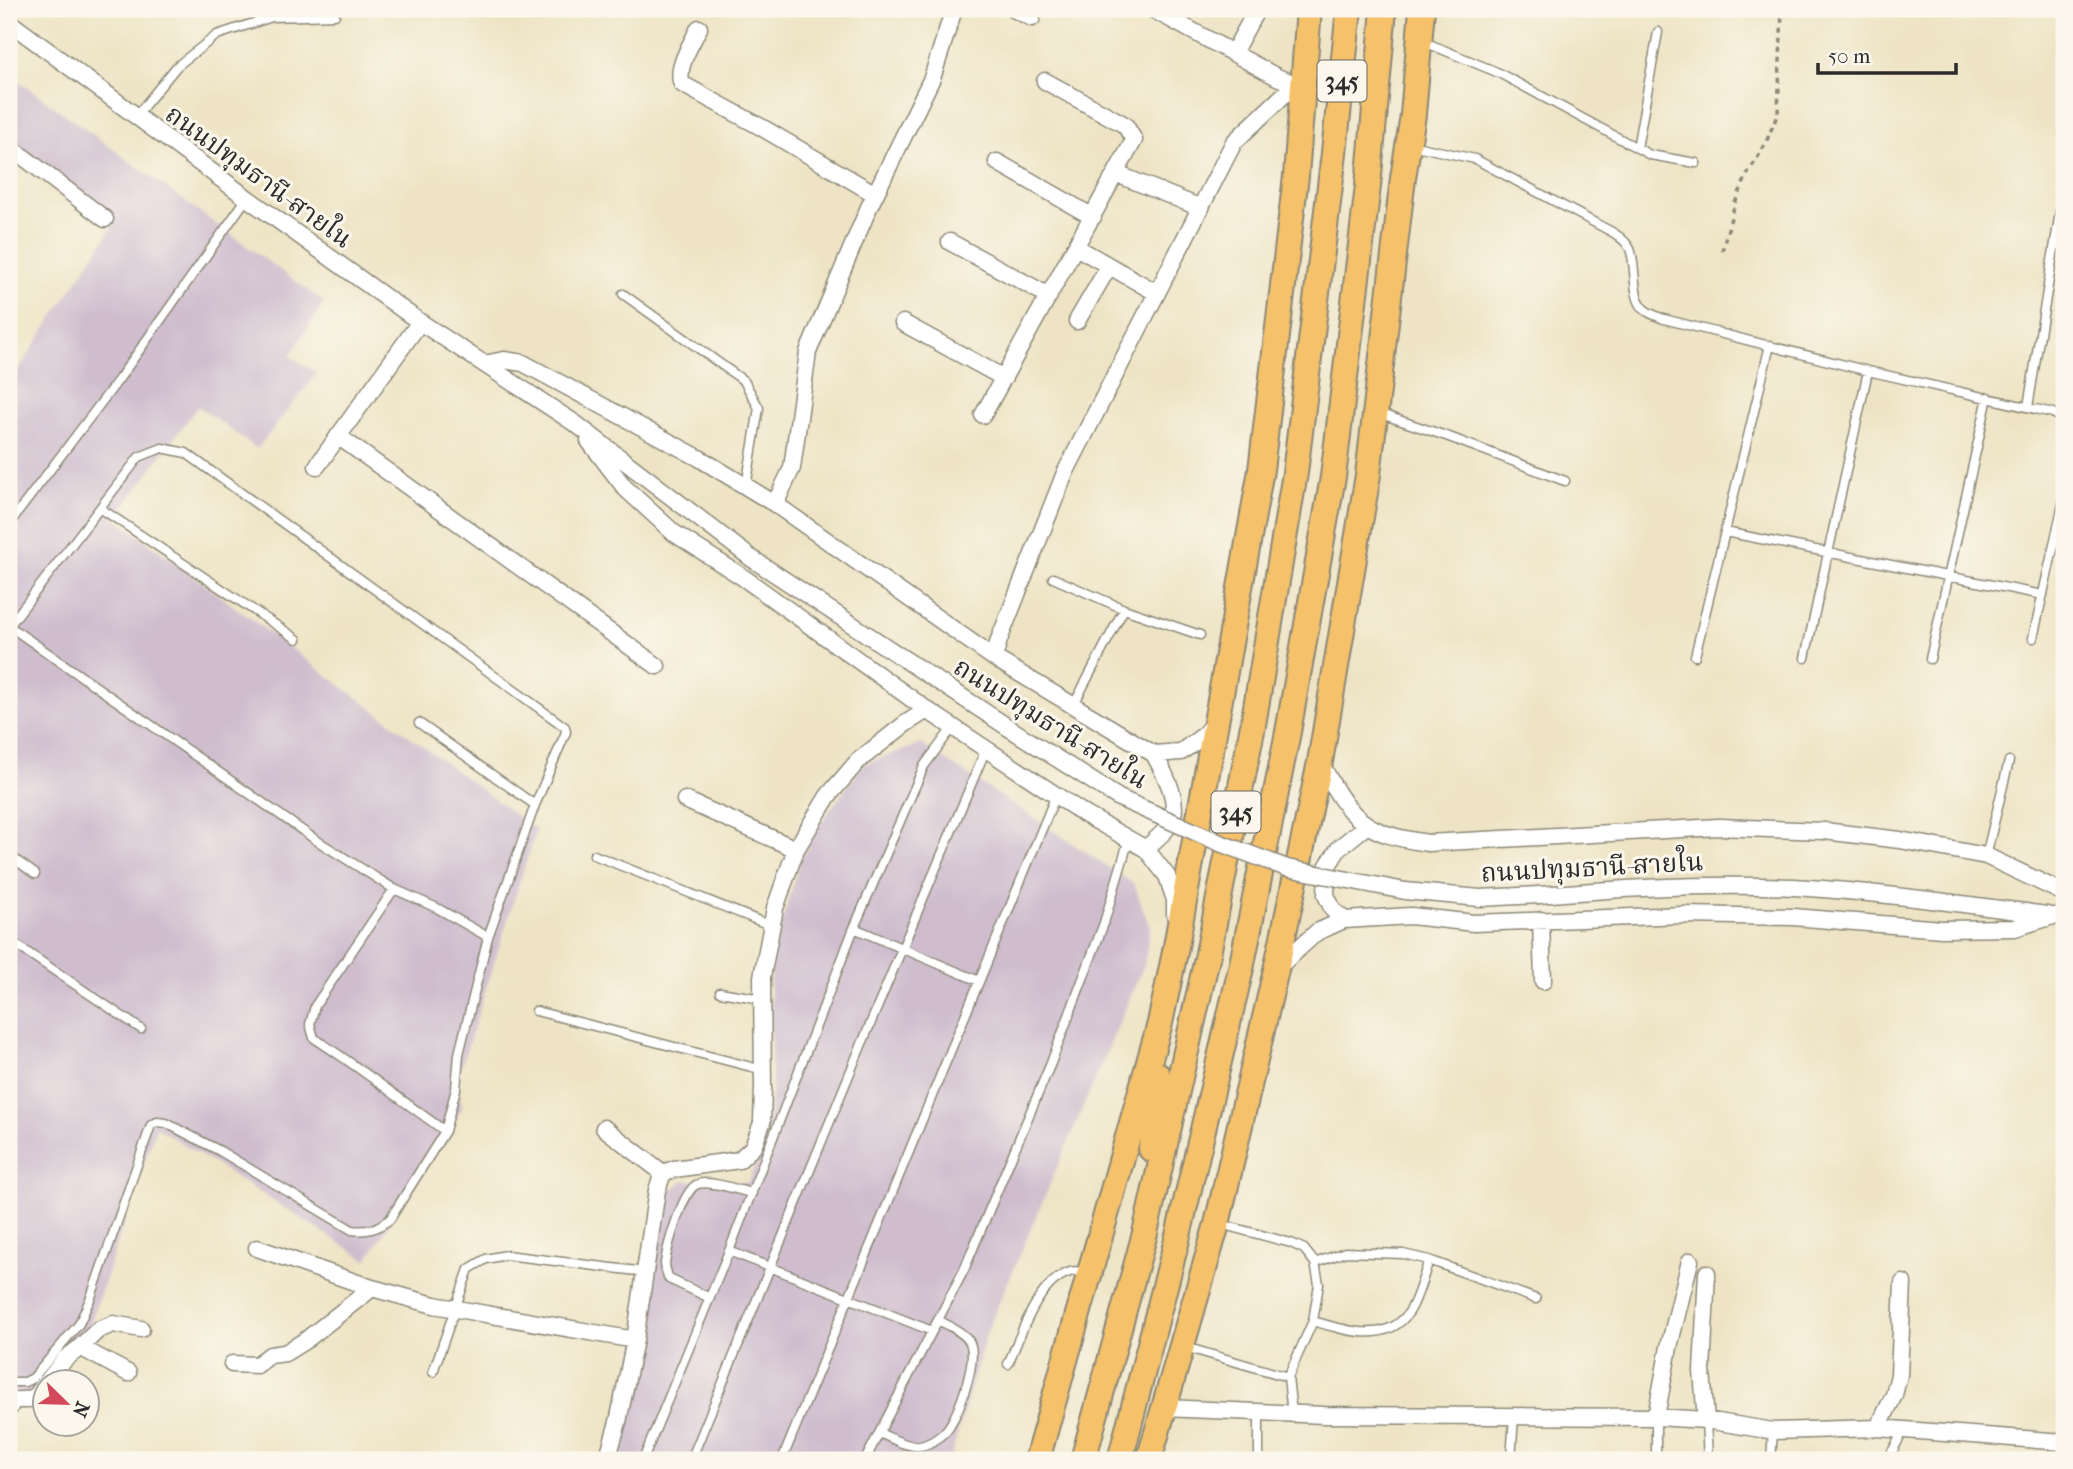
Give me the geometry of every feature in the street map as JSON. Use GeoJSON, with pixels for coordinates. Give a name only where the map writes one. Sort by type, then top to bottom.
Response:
{"type":"FeatureCollection","features":[{"type":"Feature","properties":{"kind":"main road"},"geometry":{"type":"LineString","coordinates":[[1037,1460],[1160,1023],[1175,952],[1261,470],[1289,241],[1309,9]]}},
{"type":"Feature","properties":{"kind":"main road","name":"345"},"geometry":{"type":"LineString","coordinates":[[1083,1460],[1145,1233],[1208,954],[1253,725],[1295,473],[1349,9]]}},
{"type":"Feature","properties":{"kind":"main road","name":"345"},"geometry":{"type":"LineString","coordinates":[[1120,1460],[1177,1240],[1242,964],[1288,732],[1333,477],[1368,186],[1384,9]]}},
{"type":"Feature","properties":{"kind":"main road"},"geometry":{"type":"LineString","coordinates":[[1149,1460],[1217,1224],[1276,970],[1320,762],[1368,475],[1413,115],[1422,9]]}},
{"type":"Feature","properties":{"kind":"main road"},"geometry":{"type":"LineString","coordinates":[[1379,61],[1413,115]]}},
{"type":"Feature","properties":{"kind":"main road"},"geometry":{"type":"LineString","coordinates":[[1289,241],[1334,153]]}},
{"type":"Feature","properties":{"kind":"main road"},"geometry":{"type":"LineString","coordinates":[[1145,1233],[1160,1023]]}},
{"type":"Feature","properties":{"kind":"main road"},"geometry":{"type":"LineString","coordinates":[[1177,1240],[1258,1046]]}},
{"type":"Feature","properties":{"kind":"street"},"geometry":{"type":"LineString","coordinates":[[775,504],[792,468],[808,352],[875,194],[932,78],[954,9]]}},
{"type":"Feature","properties":{"kind":"street"},"geometry":{"type":"LineString","coordinates":[[1013,9],[1032,18]]}},
{"type":"Feature","properties":{"kind":"street"},"geometry":{"type":"LineString","coordinates":[[1152,9],[1278,77],[1303,87]]}},
{"type":"Feature","properties":{"kind":"street"},"geometry":{"type":"LineString","coordinates":[[1233,53],[1257,9]]}},
{"type":"Feature","properties":{"kind":"street","name":"ถนนปทุมธานี-สายใน"},"geometry":{"type":"LineString","coordinates":[[9,22],[420,322],[576,425],[751,558],[1119,798],[1220,843],[1287,867],[1405,891],[1480,898],[1697,886],[1794,887],[1930,899],[2059,916]]}},
{"type":"Feature","properties":{"kind":"street"},"geometry":{"type":"LineString","coordinates":[[699,28],[681,67],[679,77],[682,84],[875,194]]}},
{"type":"Feature","properties":{"kind":"street"},"geometry":{"type":"LineString","coordinates":[[983,415],[1135,140],[1125,125],[1045,81]]}},
{"type":"Feature","properties":{"kind":"street"},"geometry":{"type":"LineString","coordinates":[[994,658],[1065,473],[1234,142],[1286,93],[1303,87]]}},
{"type":"Feature","properties":{"kind":"street"},"geometry":{"type":"LineString","coordinates":[[9,146],[105,219]]}},
{"type":"Feature","properties":{"kind":"street"},"geometry":{"type":"LineString","coordinates":[[997,162],[1093,217]]}},
{"type":"Feature","properties":{"kind":"street"},"geometry":{"type":"LineString","coordinates":[[1117,174],[1201,208]]}},
{"type":"Feature","properties":{"kind":"street"},"geometry":{"type":"LineString","coordinates":[[950,242],[1049,296]]}},
{"type":"Feature","properties":{"kind":"street"},"geometry":{"type":"LineString","coordinates":[[1076,247],[1157,293]]}},
{"type":"Feature","properties":{"kind":"street"},"geometry":{"type":"LineString","coordinates":[[1077,321],[1109,266]]}},
{"type":"Feature","properties":{"kind":"street"},"geometry":{"type":"LineString","coordinates":[[317,466],[420,322]]}},
{"type":"Feature","properties":{"kind":"street"},"geometry":{"type":"LineString","coordinates":[[903,323],[1004,378]]}},
{"type":"Feature","properties":{"kind":"street","name":"ถนนปทุมธานี-สายใน"},"geometry":{"type":"LineString","coordinates":[[484,364],[505,360],[523,363],[589,397],[746,486],[994,658],[1154,754],[1181,752],[1203,736],[1218,718]]}},
{"type":"Feature","properties":{"kind":"street"},"geometry":{"type":"LineString","coordinates":[[576,425],[625,488],[674,533],[744,578],[927,710],[1056,795],[1146,849],[1167,876],[1175,900],[1175,952]]}},
{"type":"Feature","properties":{"kind":"street"},"geometry":{"type":"LineString","coordinates":[[338,436],[657,666]]}},
{"type":"Feature","properties":{"kind":"street"},"geometry":{"type":"LineString","coordinates":[[663,1173],[739,1160],[753,1147],[762,1123],[762,977],[775,908],[796,849],[828,796],[858,761],[927,710]]}},
{"type":"Feature","properties":{"kind":"street"},"geometry":{"type":"LineString","coordinates":[[1146,849],[1170,824],[1174,807],[1169,784],[1154,754]]}},
{"type":"Feature","properties":{"kind":"street"},"geometry":{"type":"LineString","coordinates":[[1320,762],[1340,798],[1351,813],[1366,826],[1383,834],[1428,843],[1719,827],[1824,831],[1900,840],[1986,856],[2064,893]]}},
{"type":"Feature","properties":{"kind":"street"},"geometry":{"type":"LineString","coordinates":[[685,800],[796,849]]}},
{"type":"Feature","properties":{"kind":"street"},"geometry":{"type":"LineString","coordinates":[[1344,920],[1333,910],[1326,895],[1327,867],[1339,848],[1366,826]]}},
{"type":"Feature","properties":{"kind":"street"},"geometry":{"type":"LineString","coordinates":[[1276,970],[1317,932],[1344,920],[1411,916],[1474,923],[1684,915],[1793,917],[1941,929],[2015,928],[2059,916]]}},
{"type":"Feature","properties":{"kind":"street"},"geometry":{"type":"LineString","coordinates":[[1541,920],[1543,981]]}},
{"type":"Feature","properties":{"kind":"street"},"geometry":{"type":"LineString","coordinates":[[604,1128],[663,1173]]}},
{"type":"Feature","properties":{"kind":"street"},"geometry":{"type":"LineString","coordinates":[[607,1460],[635,1340],[657,1190],[663,1173]]}},
{"type":"Feature","properties":{"kind":"street"},"geometry":{"type":"LineString","coordinates":[[257,1248],[372,1288],[434,1305],[635,1340]]}},
{"type":"Feature","properties":{"kind":"street"},"geometry":{"type":"LineString","coordinates":[[1656,1417],[1669,1347],[1690,1261]]}},
{"type":"Feature","properties":{"kind":"street"},"geometry":{"type":"LineString","coordinates":[[1706,1420],[1702,1371],[1707,1273]]}},
{"type":"Feature","properties":{"kind":"street"},"geometry":{"type":"LineString","coordinates":[[1878,1428],[1894,1395],[1899,1375],[1903,1283]]}},
{"type":"Feature","properties":{"kind":"street"},"geometry":{"type":"LineString","coordinates":[[232,1364],[257,1365],[270,1355],[285,1353],[306,1340],[372,1288]]}},
{"type":"Feature","properties":{"kind":"street"},"geometry":{"type":"LineString","coordinates":[[58,1368],[98,1330],[113,1324],[141,1329]]}},
{"type":"Feature","properties":{"kind":"street"},"geometry":{"type":"LineString","coordinates":[[80,1347],[128,1373]]}},
{"type":"Feature","properties":{"kind":"street"},"geometry":{"type":"LineString","coordinates":[[9,1409],[11,1402],[15,1400],[32,1398]]}},
{"type":"Feature","properties":{"kind":"street"},"geometry":{"type":"LineString","coordinates":[[1164,1408],[1293,1414],[1656,1417],[1706,1420],[1773,1431],[1878,1428],[2064,1442]]}},
{"type":"Feature","properties":{"kind":"lane"},"geometry":{"type":"LineString","coordinates":[[136,116],[177,66],[218,35],[272,17],[335,15]]}},
{"type":"Feature","properties":{"kind":"lane"},"geometry":{"type":"LineString","coordinates":[[1637,148],[1658,32]]}},
{"type":"Feature","properties":{"kind":"lane"},"geometry":{"type":"LineString","coordinates":[[1419,39],[1499,74],[1650,155],[1696,163]]}},
{"type":"Feature","properties":{"kind":"lane"},"geometry":{"type":"LineString","coordinates":[[1408,145],[1475,159],[1614,233],[1629,246],[1641,306],[1664,320],[1868,371],[2053,413],[2064,420]]}},
{"type":"Feature","properties":{"kind":"lane"},"geometry":{"type":"LineString","coordinates":[[2028,407],[2064,188]]}},
{"type":"Feature","properties":{"kind":"lane"},"geometry":{"type":"LineString","coordinates":[[9,524],[118,379],[247,198]]}},
{"type":"Feature","properties":{"kind":"lane"},"geometry":{"type":"LineString","coordinates":[[623,294],[744,381],[759,408],[746,486]]}},
{"type":"Feature","properties":{"kind":"lane"},"geometry":{"type":"LineString","coordinates":[[1695,656],[1770,345]]}},
{"type":"Feature","properties":{"kind":"lane"},"geometry":{"type":"LineString","coordinates":[[1805,658],[1868,371]]}},
{"type":"Feature","properties":{"kind":"lane"},"geometry":{"type":"LineString","coordinates":[[1930,659],[1988,397]]}},
{"type":"Feature","properties":{"kind":"lane"},"geometry":{"type":"LineString","coordinates":[[1375,412],[1565,481]]}},
{"type":"Feature","properties":{"kind":"lane"},"geometry":{"type":"LineString","coordinates":[[9,1382],[25,1382],[33,1378],[79,1324],[152,1125],[157,1122],[166,1123],[220,1152],[352,1230],[365,1232],[379,1228],[390,1219],[445,1131],[456,1089],[459,1054],[488,937],[535,805],[566,732],[565,727],[186,453],[162,448],[139,457],[9,626],[316,840],[394,889],[437,908],[488,937]]}},
{"type":"Feature","properties":{"kind":"lane"},"geometry":{"type":"LineString","coordinates":[[2033,638],[2064,500]]}},
{"type":"Feature","properties":{"kind":"lane"},"geometry":{"type":"LineString","coordinates":[[100,508],[297,639]]}},
{"type":"Feature","properties":{"kind":"lane"},"geometry":{"type":"LineString","coordinates":[[1725,532],[2043,595]]}},
{"type":"Feature","properties":{"kind":"lane"},"geometry":{"type":"LineString","coordinates":[[1053,578],[1124,609],[1200,635]]}},
{"type":"Feature","properties":{"kind":"lane"},"geometry":{"type":"LineString","coordinates":[[1073,706],[1124,609]]}},
{"type":"Feature","properties":{"kind":"lane"},"geometry":{"type":"LineString","coordinates":[[419,723],[535,805]]}},
{"type":"Feature","properties":{"kind":"lane"},"geometry":{"type":"LineString","coordinates":[[643,1460],[729,1251],[854,928],[924,765],[953,727]]}},
{"type":"Feature","properties":{"kind":"lane"},"geometry":{"type":"LineString","coordinates":[[691,1460],[986,749]]}},
{"type":"Feature","properties":{"kind":"lane"},"geometry":{"type":"LineString","coordinates":[[1986,856],[2009,761]]}},
{"type":"Feature","properties":{"kind":"lane"},"geometry":{"type":"LineString","coordinates":[[782,1460],[1056,795]]}},
{"type":"Feature","properties":{"kind":"lane"},"geometry":{"type":"LineString","coordinates":[[865,1460],[964,1270],[1051,1063],[1104,923],[1129,839]]}},
{"type":"Feature","properties":{"kind":"lane"},"geometry":{"type":"LineString","coordinates":[[9,855],[35,874]]}},
{"type":"Feature","properties":{"kind":"lane"},"geometry":{"type":"LineString","coordinates":[[594,855],[772,926]]}},
{"type":"Feature","properties":{"kind":"lane"},"geometry":{"type":"LineString","coordinates":[[394,889],[315,1006],[310,1024],[314,1038],[445,1131]]}},
{"type":"Feature","properties":{"kind":"lane"},"geometry":{"type":"LineString","coordinates":[[854,928],[979,981]]}},
{"type":"Feature","properties":{"kind":"lane"},"geometry":{"type":"LineString","coordinates":[[9,940],[141,1029]]}},
{"type":"Feature","properties":{"kind":"lane"},"geometry":{"type":"LineString","coordinates":[[720,992],[762,999]]}},
{"type":"Feature","properties":{"kind":"lane"},"geometry":{"type":"LineString","coordinates":[[536,1011],[763,1070]]}},
{"type":"Feature","properties":{"kind":"lane"},"geometry":{"type":"LineString","coordinates":[[710,1298],[669,1279],[664,1266],[687,1192],[694,1185],[704,1182],[752,1193]]}},
{"type":"Feature","properties":{"kind":"lane"},"geometry":{"type":"LineString","coordinates":[[1217,1224],[1291,1243],[1304,1249],[1315,1262],[1319,1284],[1313,1321],[1288,1377],[1293,1414]]}},
{"type":"Feature","properties":{"kind":"lane"},"geometry":{"type":"LineString","coordinates":[[729,1251],[932,1331]]}},
{"type":"Feature","properties":{"kind":"lane"},"geometry":{"type":"LineString","coordinates":[[1315,1262],[1345,1252],[1403,1254],[1429,1260],[1536,1298]]}},
{"type":"Feature","properties":{"kind":"lane"},"geometry":{"type":"LineString","coordinates":[[433,1372],[469,1269],[486,1259],[506,1255],[645,1272]]}},
{"type":"Feature","properties":{"kind":"lane"},"geometry":{"type":"LineString","coordinates":[[1313,1321],[1347,1331],[1369,1333],[1391,1329],[1409,1312],[1429,1260]]}},
{"type":"Feature","properties":{"kind":"lane"},"geometry":{"type":"LineString","coordinates":[[1008,1364],[1042,1293],[1056,1278],[1073,1271],[1090,1273]]}},
{"type":"Feature","properties":{"kind":"lane"},"geometry":{"type":"LineString","coordinates":[[879,1433],[916,1447],[929,1444],[949,1427],[965,1392],[972,1355],[970,1343],[960,1331],[938,1321]]}},
{"type":"Feature","properties":{"kind":"lane"},"geometry":{"type":"LineString","coordinates":[[1182,1346],[1288,1377]]}},
{"type":"Feature","properties":{"kind":"lane"},"geometry":{"type":"LineString","coordinates":[[1259,1413],[1259,1460]]}},
{"type":"Feature","properties":{"kind":"lane"},"geometry":{"type":"LineString","coordinates":[[1511,1460],[1514,1416]]}},
{"type":"Feature","properties":{"kind":"lane"},"geometry":{"type":"LineString","coordinates":[[1656,1417],[1657,1460]]}},
{"type":"Feature","properties":{"kind":"lane"},"geometry":{"type":"LineString","coordinates":[[1706,1420],[1707,1460]]}},
{"type":"Feature","properties":{"kind":"lane"},"geometry":{"type":"LineString","coordinates":[[1882,1460],[1888,1458],[1904,1429]]}},
{"type":"Feature","properties":{"kind":"lane"},"geometry":{"type":"LineString","coordinates":[[1771,1460],[1773,1431]]}},
{"type":"Feature","properties":{"kind":"path"},"geometry":{"type":"LineString","coordinates":[[1722,251],[1735,203],[1747,175],[1765,145],[1777,113],[1782,9]]}},
{"type":"Feature","properties":{"kind":"path"},"geometry":{"type":"LineString","coordinates":[[2057,1320],[2064,1321]]}},
{"type":"Feature","properties":{"kind":"shaded area"},"geometry":{"type":"Polygon","coordinates":[[[9,74],[324,302],[290,356],[317,373],[257,449],[198,406],[115,518],[536,830],[457,1080],[462,1108],[367,1260],[156,1127],[85,1339],[56,1368],[32,1368],[32,1393],[24,1401],[9,1397],[9,384],[112,228],[9,149],[9,74]]]}},
{"type":"Feature","properties":{"kind":"shaded area"},"geometry":{"type":"Polygon","coordinates":[[[921,744],[1134,884],[1150,928],[1144,965],[987,1331],[950,1460],[610,1460],[648,1292],[667,1192],[684,1181],[748,1182],[764,1143],[772,1092],[770,984],[773,953],[799,863],[820,823],[864,764],[921,744]]]}}]}
